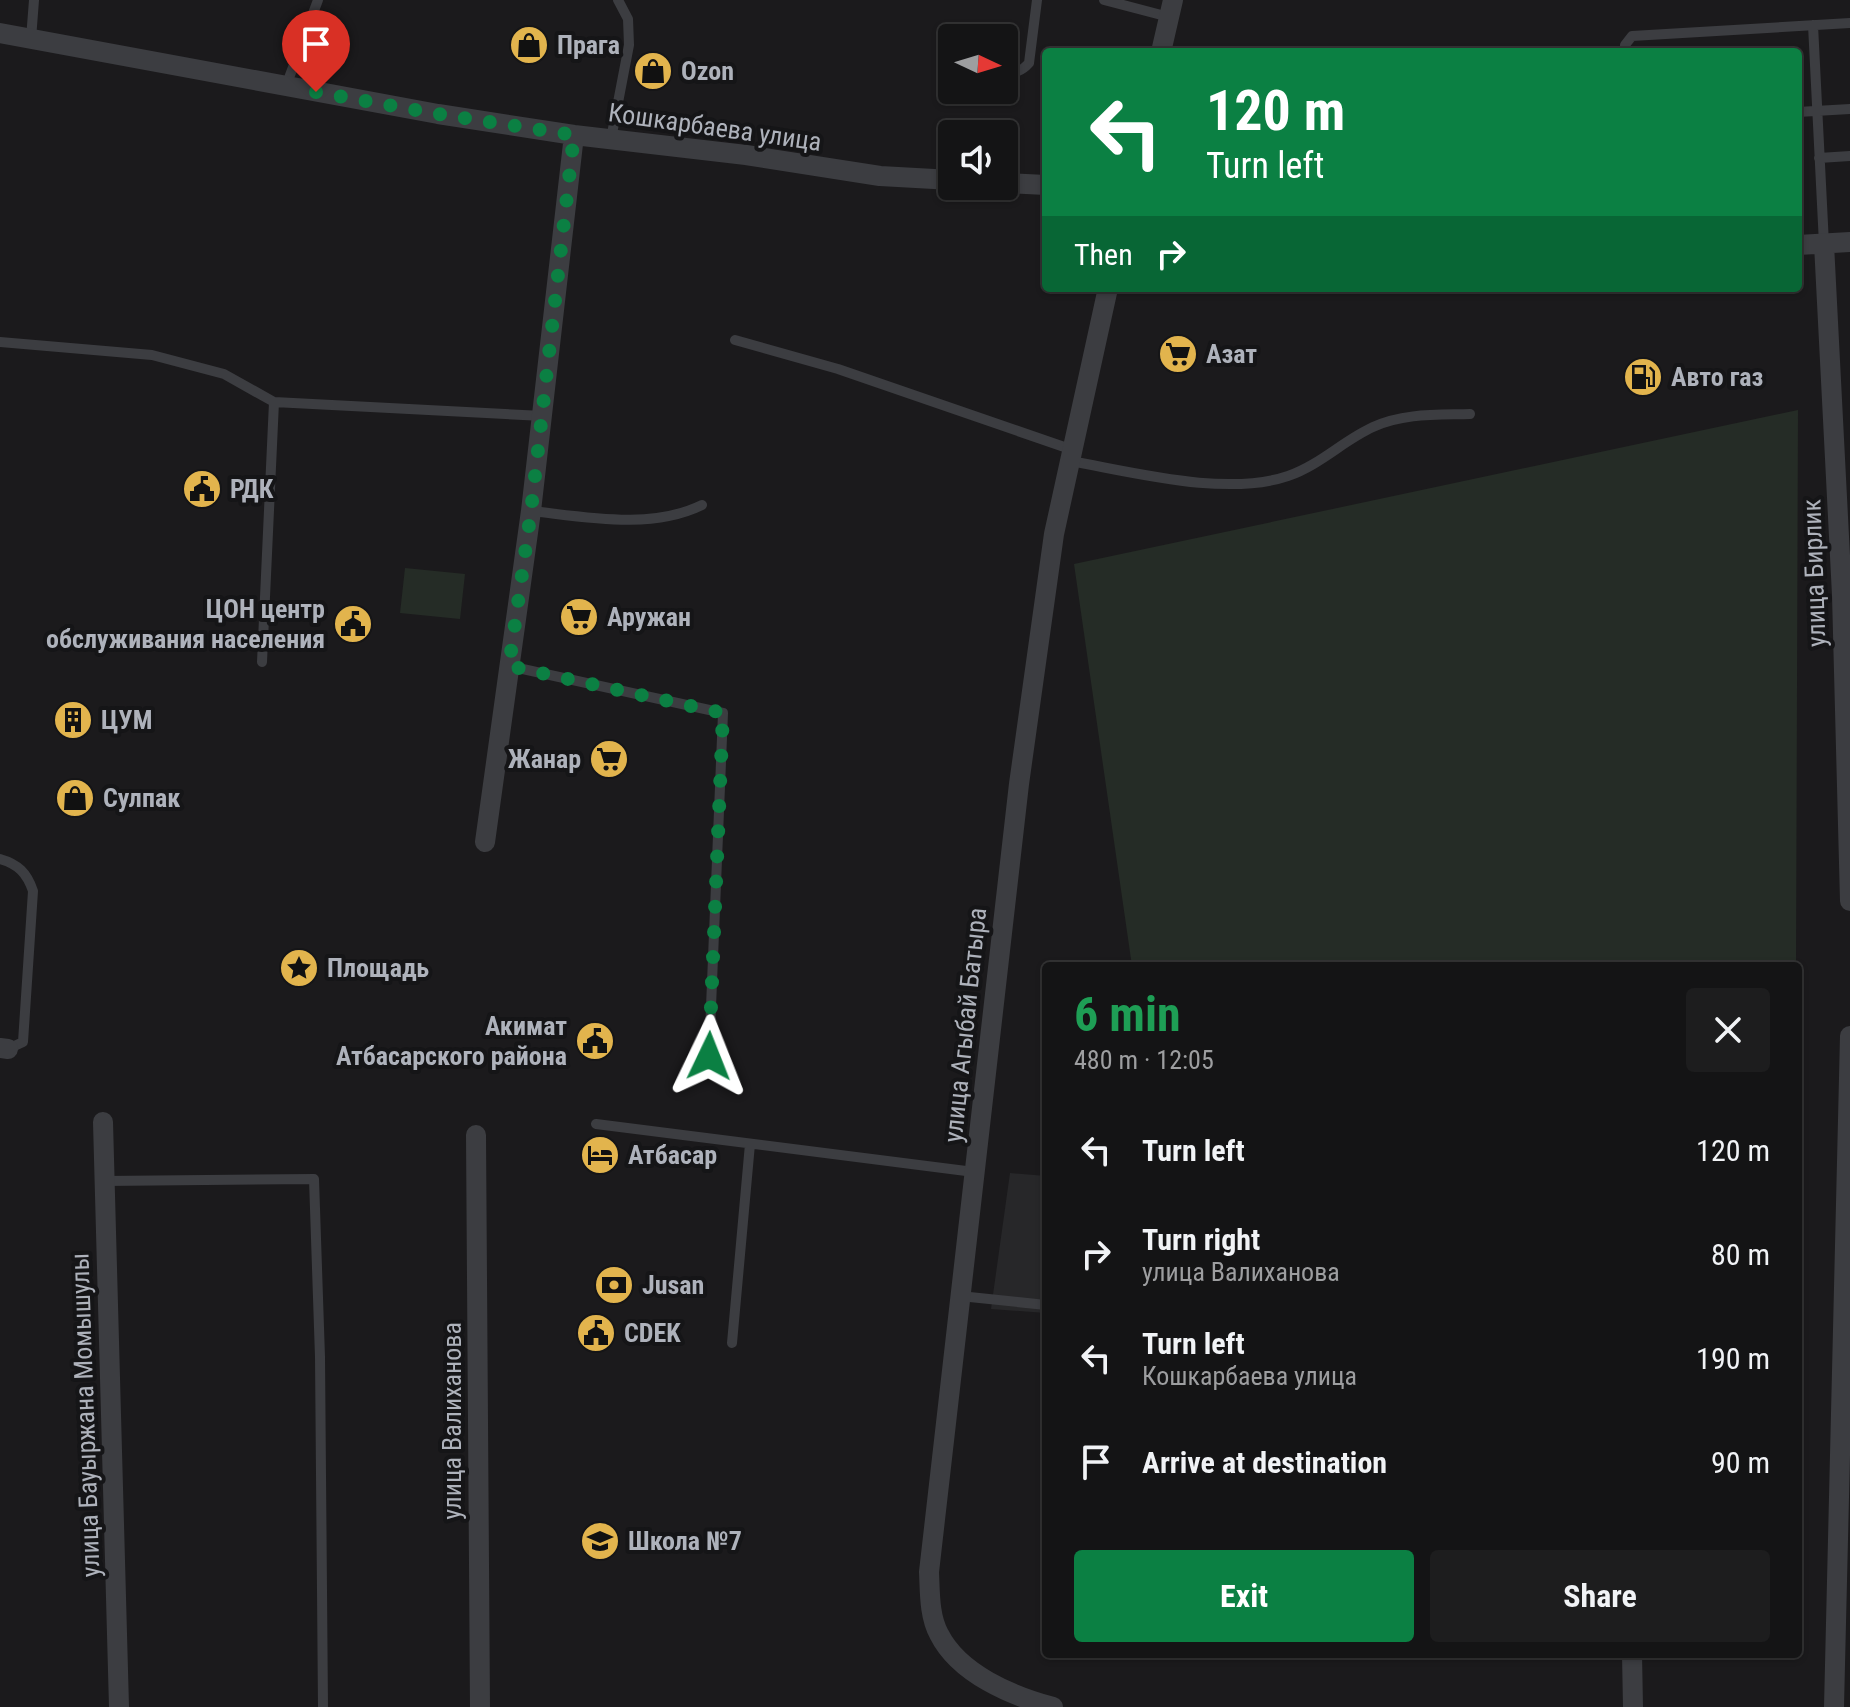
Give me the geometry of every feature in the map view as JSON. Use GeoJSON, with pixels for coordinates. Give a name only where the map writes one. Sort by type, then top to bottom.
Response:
{"type":"FeatureCollection","features":[{"type":"Feature","properties":{"kind":"street"},"geometry":{"type":"LineString","coordinates":[[1162,48],[1171,9]]}},
{"type":"Feature","properties":{"kind":"street","name":"Кошкарбаева улица"},"geometry":{"type":"LineString","coordinates":[[0,33],[438,114],[880,176],[938,179]]}},
{"type":"Feature","properties":{"kind":"street"},"geometry":{"type":"LineString","coordinates":[[485,842],[543,416],[574,135]]}},
{"type":"Feature","properties":{"kind":"street"},"geometry":{"type":"LineString","coordinates":[[1018,184],[1042,185]]}},
{"type":"Feature","properties":{"kind":"street"},"geometry":{"type":"LineString","coordinates":[[1802,245],[1850,242]]}},
{"type":"Feature","properties":{"kind":"street","name":"улица Бирлик"},"geometry":{"type":"LineString","coordinates":[[1824,244],[1842,595],[1850,901]]}},
{"type":"Feature","properties":{"kind":"street","name":"улица Агыбай Батыра"},"geometry":{"type":"LineString","coordinates":[[1053,1707],[975,1675],[938,1634],[931,1604],[929,1572],[1019,784],[1054,534],[1107,292]]}},
{"type":"Feature","properties":{"kind":"street"},"geometry":{"type":"LineString","coordinates":[[1834,1707],[1844,1434],[1850,1036]]}},
{"type":"Feature","properties":{"kind":"street","name":"улица Бауыржана Момышулы"},"geometry":{"type":"LineString","coordinates":[[103,1122],[119,1707]]}},
{"type":"Feature","properties":{"kind":"street","name":"улица Валиханова"},"geometry":{"type":"LineString","coordinates":[[476,1135],[480,1707]]}},
{"type":"Feature","properties":{"kind":"street"},"geometry":{"type":"LineString","coordinates":[[1632,1658],[1633,1707]]}},
{"type":"Feature","properties":{"kind":"lane"},"geometry":{"type":"LineString","coordinates":[[31,39],[34,0]]}},
{"type":"Feature","properties":{"kind":"lane"},"geometry":{"type":"LineString","coordinates":[[286,86],[318,0]]}},
{"type":"Feature","properties":{"kind":"lane"},"geometry":{"type":"LineString","coordinates":[[611,139],[629,45],[628,19],[618,0]]}},
{"type":"Feature","properties":{"kind":"lane"},"geometry":{"type":"LineString","coordinates":[[1018,71],[1029,63],[1037,0]]}},
{"type":"Feature","properties":{"kind":"lane"},"geometry":{"type":"LineString","coordinates":[[1104,0],[1171,9]]}},
{"type":"Feature","properties":{"kind":"lane"},"geometry":{"type":"LineString","coordinates":[[1625,48],[1632,36],[1850,23]]}},
{"type":"Feature","properties":{"kind":"lane"},"geometry":{"type":"LineString","coordinates":[[1813,25],[1824,244]]}},
{"type":"Feature","properties":{"kind":"lane"},"geometry":{"type":"LineString","coordinates":[[1802,112],[1850,109]]}},
{"type":"Feature","properties":{"kind":"lane"},"geometry":{"type":"LineString","coordinates":[[1819,158],[1850,156]]}},
{"type":"Feature","properties":{"kind":"lane"},"geometry":{"type":"LineString","coordinates":[[735,340],[838,369],[1071,456],[1194,483],[1253,483],[1287,476],[1341,448],[1373,427],[1412,416],[1470,414]]}},
{"type":"Feature","properties":{"kind":"lane"},"geometry":{"type":"LineString","coordinates":[[0,342],[152,355],[224,374],[274,402],[543,416]]}},
{"type":"Feature","properties":{"kind":"lane"},"geometry":{"type":"LineString","coordinates":[[262,662],[274,402]]}},
{"type":"Feature","properties":{"kind":"lane"},"geometry":{"type":"LineString","coordinates":[[531,511],[616,520],[684,514],[702,505]]}},
{"type":"Feature","properties":{"kind":"lane"},"geometry":{"type":"LineString","coordinates":[[509,666],[723,713],[709,1056]]}},
{"type":"Feature","properties":{"kind":"lane"},"geometry":{"type":"LineString","coordinates":[[0,859],[12,862],[28,875],[33,891],[23,1042],[4,1049]]}},
{"type":"Feature","properties":{"kind":"lane"},"geometry":{"type":"LineString","coordinates":[[596,1124],[974,1172]]}},
{"type":"Feature","properties":{"kind":"lane"},"geometry":{"type":"LineString","coordinates":[[732,1343],[750,1144]]}},
{"type":"Feature","properties":{"kind":"lane"},"geometry":{"type":"LineString","coordinates":[[104,1181],[314,1179],[320,1357],[323,1707]]}},
{"type":"Feature","properties":{"kind":"lane"},"geometry":{"type":"LineString","coordinates":[[960,1296],[1042,1305]]}},
{"type":"Feature","properties":{"kind":"shaded area"},"geometry":{"type":"Polygon","coordinates":[[[1798,410],[1796,962],[1131,962],[1074,564],[1798,410]]]}},
{"type":"Feature","properties":{"kind":"shaded area"},"geometry":{"type":"Polygon","coordinates":[[[405,568],[465,574],[460,619],[400,613],[405,568]]]}},
{"type":"Feature","properties":{"kind":"shaded area"},"geometry":{"type":"Polygon","coordinates":[[[1010,1173],[1042,1176],[1042,1313],[991,1309],[1010,1173]]]}},
{"type":"Feature","properties":{"kind":"place","name":"Прага"},"geometry":{"type":"Point","coordinates":[529,45]}},
{"type":"Feature","properties":{"kind":"place","name":"Ozon"},"geometry":{"type":"Point","coordinates":[653,71]}},
{"type":"Feature","properties":{"kind":"place","name":"Азат"},"geometry":{"type":"Point","coordinates":[1178,354]}},
{"type":"Feature","properties":{"kind":"place","name":"Авто газ"},"geometry":{"type":"Point","coordinates":[1643,377]}},
{"type":"Feature","properties":{"kind":"place","name":"РДК"},"geometry":{"type":"Point","coordinates":[202,489]}},
{"type":"Feature","properties":{"kind":"place","name":"Аружан"},"geometry":{"type":"Point","coordinates":[579,617]}},
{"type":"Feature","properties":{"kind":"place","name":"ЦОН центр обслуживания населения"},"geometry":{"type":"Point","coordinates":[353,624]}},
{"type":"Feature","properties":{"kind":"place","name":"ЦУМ"},"geometry":{"type":"Point","coordinates":[73,720]}},
{"type":"Feature","properties":{"kind":"place","name":"Жанар"},"geometry":{"type":"Point","coordinates":[609,759]}},
{"type":"Feature","properties":{"kind":"place","name":"Сулпак"},"geometry":{"type":"Point","coordinates":[75,798]}},
{"type":"Feature","properties":{"kind":"place","name":"Площадь"},"geometry":{"type":"Point","coordinates":[299,968]}},
{"type":"Feature","properties":{"kind":"place","name":"Акимат Атбасарского района"},"geometry":{"type":"Point","coordinates":[595,1041]}},
{"type":"Feature","properties":{"kind":"place","name":"Атбасар"},"geometry":{"type":"Point","coordinates":[600,1155]}},
{"type":"Feature","properties":{"kind":"place","name":"Jusan"},"geometry":{"type":"Point","coordinates":[614,1285]}},
{"type":"Feature","properties":{"kind":"place","name":"CDEK"},"geometry":{"type":"Point","coordinates":[596,1333]}},
{"type":"Feature","properties":{"kind":"place","name":"Школа №7"},"geometry":{"type":"Point","coordinates":[600,1541]}},
{"type":"Feature","properties":{"kind":"route"},"geometry":{"type":"LineString","coordinates":[[316,92],[574,135],[531,511],[509,666],[723,713],[709,1056]]}}]}
